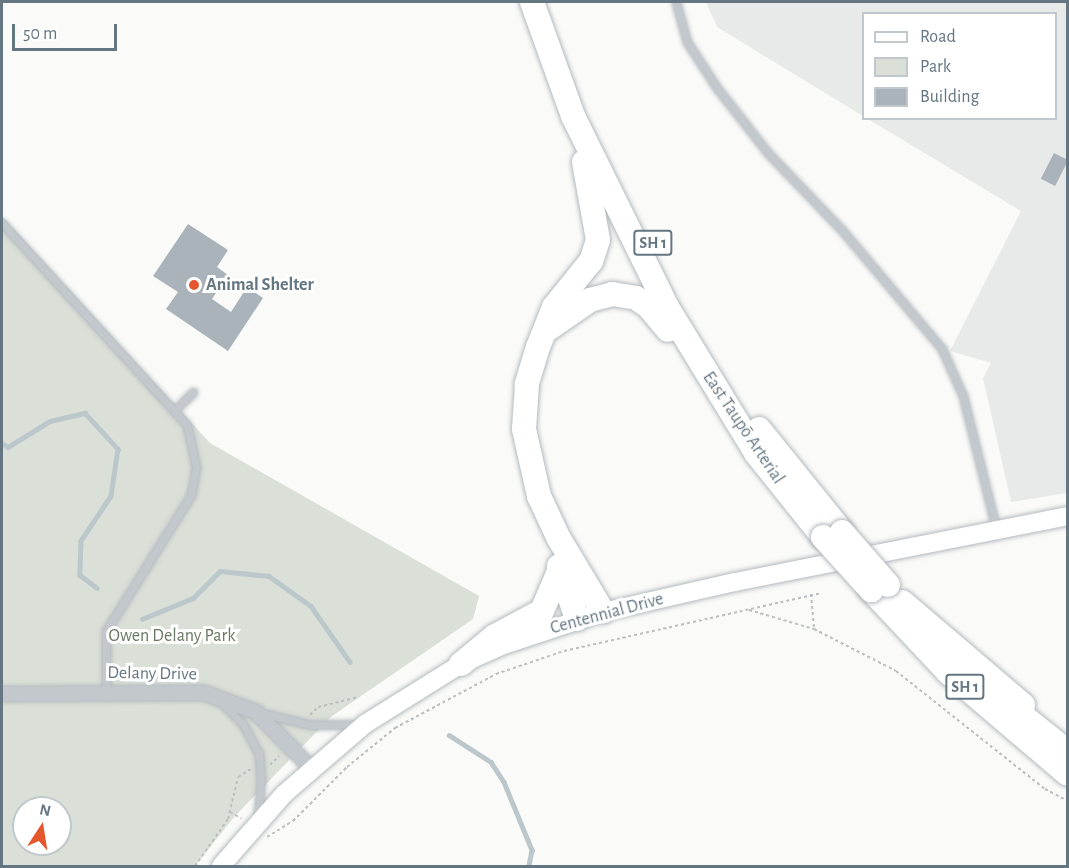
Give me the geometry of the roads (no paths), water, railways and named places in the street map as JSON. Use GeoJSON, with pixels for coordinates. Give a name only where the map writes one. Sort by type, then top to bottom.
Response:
{"type":"FeatureCollection","features":[{"type":"Feature","properties":{"kind":"highway","name":"East Taupō Arterial"},"geometry":{"type":"LineString","coordinates":[[532,2],[573,116],[667,307],[756,453],[887,592],[980,682],[1068,752]]}},
{"type":"Feature","properties":{"kind":"highway","name":"East Taupō Arterial"},"geometry":{"type":"LineString","coordinates":[[546,2],[588,116],[723,376],[832,534]]}},
{"type":"Feature","properties":{"kind":"highway"},"geometry":{"type":"LineString","coordinates":[[573,116],[595,209],[598,240],[591,261],[554,307],[527,384],[524,429],[531,472],[558,537],[603,612]]}},
{"type":"Feature","properties":{"kind":"highway"},"geometry":{"type":"LineString","coordinates":[[545,331],[601,295],[636,298],[661,319],[731,430],[756,453]]}},
{"type":"Feature","properties":{"kind":"highway"},"geometry":{"type":"LineString","coordinates":[[558,537],[556,556],[577,619]]}},
{"type":"Feature","properties":{"kind":"highway"},"geometry":{"type":"LineString","coordinates":[[461,664],[495,636],[542,611],[561,569]]}},
{"type":"Feature","properties":{"kind":"highway","name":"East Taupō Arterial"},"geometry":{"type":"LineString","coordinates":[[887,592],[948,672],[1068,774]]}},
{"type":"Feature","properties":{"kind":"highway"},"geometry":{"type":"LineString","coordinates":[[887,592],[991,681],[1068,738]]}},
{"type":"Feature","properties":{"kind":"main road","name":"Centennial Drive"},"geometry":{"type":"LineString","coordinates":[[221,867],[255,824],[311,768],[365,724],[461,664],[577,619],[603,612],[1068,516]]}},
{"type":"Feature","properties":{"kind":"street","name":"Delany Drive"},"geometry":{"type":"LineString","coordinates":[[2,694],[106,691],[204,693],[256,712],[311,768]]}},
{"type":"Feature","properties":{"kind":"lane"},"geometry":{"type":"LineString","coordinates":[[676,2],[687,42],[717,88],[768,153],[842,229],[925,324],[942,349],[963,396],[997,531]]}},
{"type":"Feature","properties":{"kind":"lane"},"geometry":{"type":"LineString","coordinates":[[2,223],[187,425],[196,467],[191,495],[106,631],[106,691]]}},
{"type":"Feature","properties":{"kind":"lane"},"geometry":{"type":"LineString","coordinates":[[174,411],[193,392]]}},
{"type":"Feature","properties":{"kind":"lane"},"geometry":{"type":"LineString","coordinates":[[204,693],[235,715],[252,737],[261,769],[255,824]]}},
{"type":"Feature","properties":{"kind":"lane"},"geometry":{"type":"LineString","coordinates":[[256,712],[310,725],[365,724]]}},
{"type":"Feature","properties":{"kind":"waterway"},"geometry":{"type":"LineString","coordinates":[[2,443],[8,447],[50,421],[85,413],[118,449],[111,496],[81,541],[80,575],[97,588]]}},
{"type":"Feature","properties":{"kind":"waterway"},"geometry":{"type":"LineString","coordinates":[[142,619],[193,598],[220,571],[269,576],[311,606],[350,662]]}},
{"type":"Feature","properties":{"kind":"waterway"},"geometry":{"type":"LineString","coordinates":[[449,735],[491,762],[504,782],[532,850],[529,866]]}},
{"type":"Feature","properties":{"kind":"place","name":"Animal Shelter"},"geometry":{"type":"Point","coordinates":[194,285]}},
{"type":"Feature","properties":{"kind":"park label","name":"Owen Delany Park"},"geometry":{"type":"Point","coordinates":[172,636]}}]}
